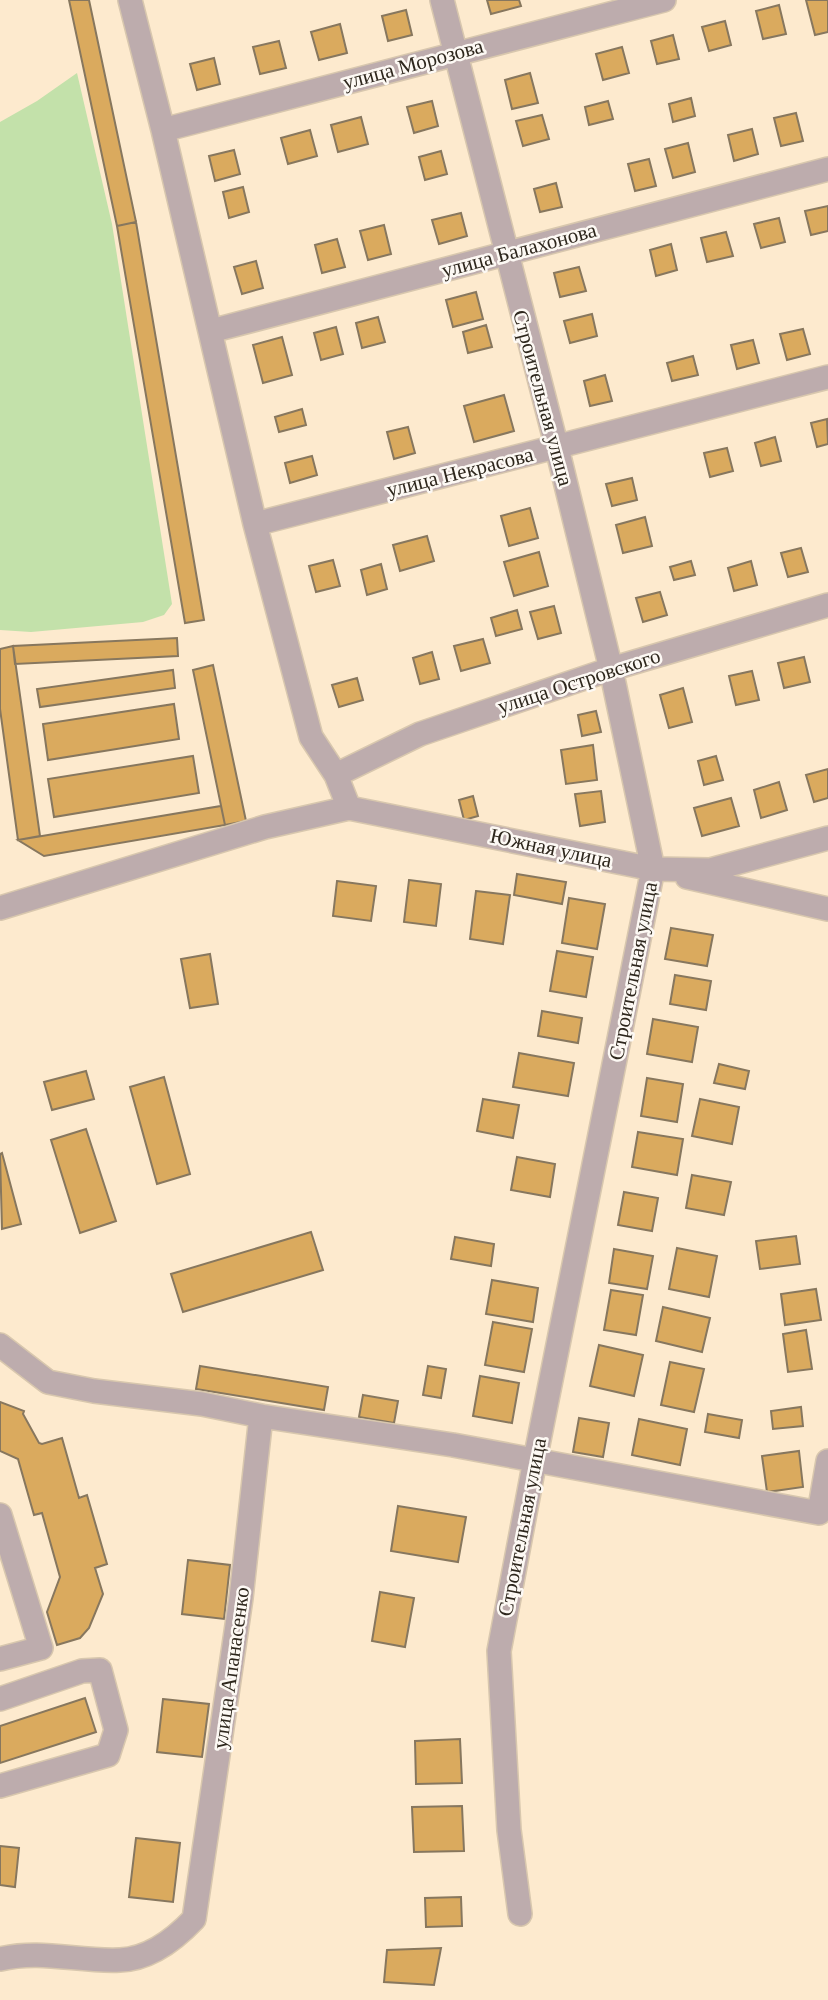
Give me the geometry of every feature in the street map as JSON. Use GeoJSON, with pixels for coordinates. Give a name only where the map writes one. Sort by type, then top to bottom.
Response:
{"type":"FeatureCollection","features":[{"type":"Feature","properties":{"kind":"street"},"geometry":{"type":"LineString","coordinates":[[0,908],[265,827],[349,808],[336,775],[311,737],[255,524],[130,0]]}},
{"type":"Feature","properties":{"kind":"street","name":"Строительная улица"},"geometry":{"type":"LineString","coordinates":[[442,0],[611,669],[653,869],[499,1651],[509,1830],[520,1914]]}},
{"type":"Feature","properties":{"kind":"street","name":"улица Морозова"},"geometry":{"type":"LineString","coordinates":[[163,130],[664,0]]}},
{"type":"Feature","properties":{"kind":"street","name":"улица Балахонова"},"geometry":{"type":"LineString","coordinates":[[211,331],[828,169]]}},
{"type":"Feature","properties":{"kind":"street","name":"улица Некрасова"},"geometry":{"type":"LineString","coordinates":[[255,524],[828,377]]}},
{"type":"Feature","properties":{"kind":"street","name":"улица Островского"},"geometry":{"type":"LineString","coordinates":[[336,775],[420,734],[611,669],[828,605]]}},
{"type":"Feature","properties":{"kind":"street","name":"Южная улица"},"geometry":{"type":"LineString","coordinates":[[349,808],[653,869],[710,870],[828,838]]}},
{"type":"Feature","properties":{"kind":"street"},"geometry":{"type":"LineString","coordinates":[[653,869],[828,909]]}},
{"type":"Feature","properties":{"kind":"street"},"geometry":{"type":"LineString","coordinates":[[0,1345],[48,1382],[453,1445],[819,1513],[828,1461]]}},
{"type":"Feature","properties":{"kind":"street","name":"улица Апанасенко"},"geometry":{"type":"LineString","coordinates":[[0,1959],[22,1954],[121,1960],[147,1953],[177,1937],[194,1919],[241,1598],[261,1416]]}},
{"type":"Feature","properties":{"kind":"street"},"geometry":{"type":"LineString","coordinates":[[0,1515],[41,1648],[0,1659]]}},
{"type":"Feature","properties":{"kind":"street"},"geometry":{"type":"LineString","coordinates":[[0,1699],[82,1671],[100,1671],[116,1730],[108,1755],[0,1786]]}},
{"type":"Feature","properties":{"kind":"green space"},"geometry":{"type":"Polygon","coordinates":[[[77,73],[112,224],[172,604],[164,615],[143,622],[31,632],[0,630],[0,122],[37,101],[77,73]]]}},
{"type":"Feature","properties":{"kind":"building"},"geometry":{"type":"Polygon","coordinates":[[[69,0],[89,0],[136,222],[117,226],[69,0]]]}},
{"type":"Feature","properties":{"kind":"building"},"geometry":{"type":"Polygon","coordinates":[[[487,0],[519,0],[521,6],[491,14],[487,0]]]}},
{"type":"Feature","properties":{"kind":"building"},"geometry":{"type":"Polygon","coordinates":[[[806,0],[828,0],[828,32],[815,35],[806,0]]]}},
{"type":"Feature","properties":{"kind":"building"},"geometry":{"type":"Polygon","coordinates":[[[779,5],[786,34],[763,39],[756,11],[779,5]]]}},
{"type":"Feature","properties":{"kind":"building"},"geometry":{"type":"Polygon","coordinates":[[[406,10],[412,35],[388,41],[382,16],[406,10]]]}},
{"type":"Feature","properties":{"kind":"building"},"geometry":{"type":"Polygon","coordinates":[[[725,21],[731,45],[709,51],[702,27],[725,21]]]}},
{"type":"Feature","properties":{"kind":"building"},"geometry":{"type":"Polygon","coordinates":[[[340,24],[347,53],[319,60],[311,32],[340,24]]]}},
{"type":"Feature","properties":{"kind":"building"},"geometry":{"type":"Polygon","coordinates":[[[673,35],[679,59],[657,64],[651,41],[673,35]]]}},
{"type":"Feature","properties":{"kind":"building"},"geometry":{"type":"Polygon","coordinates":[[[279,41],[286,68],[260,74],[253,47],[279,41]]]}},
{"type":"Feature","properties":{"kind":"building"},"geometry":{"type":"Polygon","coordinates":[[[622,47],[629,73],[603,80],[596,54],[622,47]]]}},
{"type":"Feature","properties":{"kind":"building"},"geometry":{"type":"Polygon","coordinates":[[[214,58],[220,84],[197,90],[190,64],[214,58]]]}},
{"type":"Feature","properties":{"kind":"building"},"geometry":{"type":"Polygon","coordinates":[[[530,73],[538,103],[512,109],[505,80],[530,73]]]}},
{"type":"Feature","properties":{"kind":"building"},"geometry":{"type":"Polygon","coordinates":[[[691,98],[695,116],[673,122],[669,104],[691,98]]]}},
{"type":"Feature","properties":{"kind":"building"},"geometry":{"type":"Polygon","coordinates":[[[432,101],[438,126],[414,133],[407,107],[432,101]]]}},
{"type":"Feature","properties":{"kind":"building"},"geometry":{"type":"Polygon","coordinates":[[[608,101],[613,119],[589,125],[585,107],[608,101]]]}},
{"type":"Feature","properties":{"kind":"building"},"geometry":{"type":"Polygon","coordinates":[[[796,113],[803,141],[781,146],[774,118],[796,113]]]}},
{"type":"Feature","properties":{"kind":"building"},"geometry":{"type":"Polygon","coordinates":[[[542,115],[549,139],[523,146],[516,121],[542,115]]]}},
{"type":"Feature","properties":{"kind":"building"},"geometry":{"type":"Polygon","coordinates":[[[361,117],[368,144],[338,152],[331,125],[361,117]]]}},
{"type":"Feature","properties":{"kind":"building"},"geometry":{"type":"Polygon","coordinates":[[[752,129],[758,154],[734,161],[728,135],[752,129]]]}},
{"type":"Feature","properties":{"kind":"building"},"geometry":{"type":"Polygon","coordinates":[[[310,130],[317,156],[288,164],[281,138],[310,130]]]}},
{"type":"Feature","properties":{"kind":"building"},"geometry":{"type":"Polygon","coordinates":[[[688,143],[695,172],[673,178],[665,149],[688,143]]]}},
{"type":"Feature","properties":{"kind":"building"},"geometry":{"type":"Polygon","coordinates":[[[234,150],[240,174],[215,181],[209,156],[234,150]]]}},
{"type":"Feature","properties":{"kind":"building"},"geometry":{"type":"Polygon","coordinates":[[[441,151],[447,174],[425,180],[419,157],[441,151]]]}},
{"type":"Feature","properties":{"kind":"building"},"geometry":{"type":"Polygon","coordinates":[[[649,159],[656,186],[635,191],[628,164],[649,159]]]}},
{"type":"Feature","properties":{"kind":"building"},"geometry":{"type":"Polygon","coordinates":[[[556,183],[562,207],[540,212],[534,189],[556,183]]]}},
{"type":"Feature","properties":{"kind":"building"},"geometry":{"type":"Polygon","coordinates":[[[243,187],[249,212],[229,218],[223,192],[243,187]]]}},
{"type":"Feature","properties":{"kind":"building"},"geometry":{"type":"Polygon","coordinates":[[[828,206],[828,231],[811,235],[805,211],[828,206]]]}},
{"type":"Feature","properties":{"kind":"building"},"geometry":{"type":"Polygon","coordinates":[[[461,213],[467,236],[439,244],[432,220],[461,213]]]}},
{"type":"Feature","properties":{"kind":"building"},"geometry":{"type":"Polygon","coordinates":[[[779,218],[785,242],[761,248],[754,224],[779,218]]]}},
{"type":"Feature","properties":{"kind":"building"},"geometry":{"type":"Polygon","coordinates":[[[136,222],[204,620],[185,623],[117,226],[136,222]]]}},
{"type":"Feature","properties":{"kind":"building"},"geometry":{"type":"Polygon","coordinates":[[[384,225],[391,254],[368,260],[360,231],[384,225]]]}},
{"type":"Feature","properties":{"kind":"building"},"geometry":{"type":"Polygon","coordinates":[[[726,232],[733,256],[707,262],[701,238],[726,232]]]}},
{"type":"Feature","properties":{"kind":"building"},"geometry":{"type":"Polygon","coordinates":[[[337,239],[345,267],[322,273],[315,245],[337,239]]]}},
{"type":"Feature","properties":{"kind":"building"},"geometry":{"type":"Polygon","coordinates":[[[671,244],[677,270],[656,276],[650,250],[671,244]]]}},
{"type":"Feature","properties":{"kind":"building"},"geometry":{"type":"Polygon","coordinates":[[[256,261],[263,288],[242,294],[234,267],[256,261]]]}},
{"type":"Feature","properties":{"kind":"building"},"geometry":{"type":"Polygon","coordinates":[[[579,267],[586,291],[560,297],[554,273],[579,267]]]}},
{"type":"Feature","properties":{"kind":"building"},"geometry":{"type":"Polygon","coordinates":[[[476,292],[483,319],[453,327],[446,300],[476,292]]]}},
{"type":"Feature","properties":{"kind":"building"},"geometry":{"type":"Polygon","coordinates":[[[592,314],[597,336],[570,343],[564,321],[592,314]]]}},
{"type":"Feature","properties":{"kind":"building"},"geometry":{"type":"Polygon","coordinates":[[[378,317],[385,342],[362,348],[356,323],[378,317]]]}},
{"type":"Feature","properties":{"kind":"building"},"geometry":{"type":"Polygon","coordinates":[[[486,325],[492,347],[468,353],[463,332],[486,325]]]}},
{"type":"Feature","properties":{"kind":"building"},"geometry":{"type":"Polygon","coordinates":[[[336,327],[343,354],[321,360],[314,333],[336,327]]]}},
{"type":"Feature","properties":{"kind":"building"},"geometry":{"type":"Polygon","coordinates":[[[803,329],[810,354],[787,360],[780,334],[803,329]]]}},
{"type":"Feature","properties":{"kind":"building"},"geometry":{"type":"Polygon","coordinates":[[[282,337],[292,375],[263,383],[253,345],[282,337]]]}},
{"type":"Feature","properties":{"kind":"building"},"geometry":{"type":"Polygon","coordinates":[[[753,340],[759,363],[737,369],[731,345],[753,340]]]}},
{"type":"Feature","properties":{"kind":"building"},"geometry":{"type":"Polygon","coordinates":[[[693,356],[698,375],[672,381],[667,363],[693,356]]]}},
{"type":"Feature","properties":{"kind":"building"},"geometry":{"type":"Polygon","coordinates":[[[605,375],[612,401],[590,406],[584,381],[605,375]]]}},
{"type":"Feature","properties":{"kind":"building"},"geometry":{"type":"Polygon","coordinates":[[[504,395],[514,431],[474,442],[464,406],[504,395]]]}},
{"type":"Feature","properties":{"kind":"building"},"geometry":{"type":"Polygon","coordinates":[[[302,409],[306,425],[279,432],[275,417],[302,409]]]}},
{"type":"Feature","properties":{"kind":"building"},"geometry":{"type":"Polygon","coordinates":[[[827,419],[828,444],[817,447],[811,423],[827,419]]]}},
{"type":"Feature","properties":{"kind":"building"},"geometry":{"type":"Polygon","coordinates":[[[408,427],[415,453],[394,459],[387,432],[408,427]]]}},
{"type":"Feature","properties":{"kind":"building"},"geometry":{"type":"Polygon","coordinates":[[[775,437],[781,461],[761,466],[755,443],[775,437]]]}},
{"type":"Feature","properties":{"kind":"building"},"geometry":{"type":"Polygon","coordinates":[[[727,448],[733,471],[710,477],[704,453],[727,448]]]}},
{"type":"Feature","properties":{"kind":"building"},"geometry":{"type":"Polygon","coordinates":[[[312,456],[317,475],[290,483],[285,463],[312,456]]]}},
{"type":"Feature","properties":{"kind":"building"},"geometry":{"type":"Polygon","coordinates":[[[632,478],[637,500],[612,506],[606,484],[632,478]]]}},
{"type":"Feature","properties":{"kind":"building"},"geometry":{"type":"Polygon","coordinates":[[[530,508],[538,538],[509,546],[501,516],[530,508]]]}},
{"type":"Feature","properties":{"kind":"building"},"geometry":{"type":"Polygon","coordinates":[[[645,517],[652,546],[623,553],[616,525],[645,517]]]}},
{"type":"Feature","properties":{"kind":"building"},"geometry":{"type":"Polygon","coordinates":[[[427,536],[434,561],[400,571],[393,545],[427,536]]]}},
{"type":"Feature","properties":{"kind":"building"},"geometry":{"type":"Polygon","coordinates":[[[801,548],[808,572],[788,577],[781,553],[801,548]]]}},
{"type":"Feature","properties":{"kind":"building"},"geometry":{"type":"Polygon","coordinates":[[[539,552],[548,586],[514,596],[504,562],[539,552]]]}},
{"type":"Feature","properties":{"kind":"building"},"geometry":{"type":"Polygon","coordinates":[[[333,560],[340,586],[316,592],[309,566],[333,560]]]}},
{"type":"Feature","properties":{"kind":"building"},"geometry":{"type":"Polygon","coordinates":[[[691,561],[695,575],[674,580],[670,567],[691,561]]]}},
{"type":"Feature","properties":{"kind":"building"},"geometry":{"type":"Polygon","coordinates":[[[751,561],[757,585],[734,591],[728,568],[751,561]]]}},
{"type":"Feature","properties":{"kind":"building"},"geometry":{"type":"Polygon","coordinates":[[[381,564],[387,589],[367,595],[361,570],[381,564]]]}},
{"type":"Feature","properties":{"kind":"building"},"geometry":{"type":"Polygon","coordinates":[[[660,592],[667,615],[643,622],[636,598],[660,592]]]}},
{"type":"Feature","properties":{"kind":"building"},"geometry":{"type":"Polygon","coordinates":[[[554,606],[561,633],[538,639],[530,612],[554,606]]]}},
{"type":"Feature","properties":{"kind":"building"},"geometry":{"type":"Polygon","coordinates":[[[517,610],[522,629],[496,636],[491,618],[517,610]]]}},
{"type":"Feature","properties":{"kind":"building"},"geometry":{"type":"Polygon","coordinates":[[[177,638],[178,656],[15,664],[13,646],[177,638]]]}},
{"type":"Feature","properties":{"kind":"building"},"geometry":{"type":"Polygon","coordinates":[[[483,639],[490,663],[461,671],[454,646],[483,639]]]}},
{"type":"Feature","properties":{"kind":"building"},"geometry":{"type":"Polygon","coordinates":[[[13,646],[40,836],[18,840],[0,709],[0,649],[13,646]]]}},
{"type":"Feature","properties":{"kind":"building"},"geometry":{"type":"Polygon","coordinates":[[[432,652],[439,679],[420,684],[413,658],[432,652]]]}},
{"type":"Feature","properties":{"kind":"building"},"geometry":{"type":"Polygon","coordinates":[[[804,657],[810,682],[784,688],[778,663],[804,657]]]}},
{"type":"Feature","properties":{"kind":"building"},"geometry":{"type":"Polygon","coordinates":[[[213,665],[246,821],[225,825],[193,670],[213,665]]]}},
{"type":"Feature","properties":{"kind":"building"},"geometry":{"type":"Polygon","coordinates":[[[173,670],[175,688],[40,707],[37,689],[173,670]]]}},
{"type":"Feature","properties":{"kind":"building"},"geometry":{"type":"Polygon","coordinates":[[[752,671],[759,700],[736,705],[729,676],[752,671]]]}},
{"type":"Feature","properties":{"kind":"building"},"geometry":{"type":"Polygon","coordinates":[[[357,678],[363,700],[339,707],[332,685],[357,678]]]}},
{"type":"Feature","properties":{"kind":"building"},"geometry":{"type":"Polygon","coordinates":[[[683,688],[692,722],[669,728],[660,695],[683,688]]]}},
{"type":"Feature","properties":{"kind":"building"},"geometry":{"type":"Polygon","coordinates":[[[174,704],[179,739],[48,760],[43,724],[174,704]]]}},
{"type":"Feature","properties":{"kind":"building"},"geometry":{"type":"Polygon","coordinates":[[[596,711],[601,732],[582,736],[578,715],[596,711]]]}},
{"type":"Feature","properties":{"kind":"building"},"geometry":{"type":"Polygon","coordinates":[[[593,745],[597,780],[566,784],[561,750],[593,745]]]}},
{"type":"Feature","properties":{"kind":"building"},"geometry":{"type":"Polygon","coordinates":[[[193,756],[199,793],[54,817],[48,779],[193,756]]]}},
{"type":"Feature","properties":{"kind":"building"},"geometry":{"type":"Polygon","coordinates":[[[716,756],[723,780],[704,785],[698,761],[716,756]]]}},
{"type":"Feature","properties":{"kind":"building"},"geometry":{"type":"Polygon","coordinates":[[[828,769],[828,798],[814,802],[806,775],[828,769]]]}},
{"type":"Feature","properties":{"kind":"building"},"geometry":{"type":"Polygon","coordinates":[[[779,782],[787,810],[761,818],[754,790],[779,782]]]}},
{"type":"Feature","properties":{"kind":"building"},"geometry":{"type":"Polygon","coordinates":[[[601,791],[605,822],[580,826],[575,794],[601,791]]]}},
{"type":"Feature","properties":{"kind":"building"},"geometry":{"type":"Polygon","coordinates":[[[473,796],[478,816],[464,820],[459,800],[473,796]]]}},
{"type":"Feature","properties":{"kind":"building"},"geometry":{"type":"Polygon","coordinates":[[[731,798],[739,826],[702,836],[694,808],[731,798]]]}},
{"type":"Feature","properties":{"kind":"building"},"geometry":{"type":"Polygon","coordinates":[[[221,806],[225,825],[44,856],[18,840],[221,806]]]}},
{"type":"Feature","properties":{"kind":"building"},"geometry":{"type":"Polygon","coordinates":[[[517,874],[566,882],[562,904],[514,895],[517,874]]]}},
{"type":"Feature","properties":{"kind":"building"},"geometry":{"type":"Polygon","coordinates":[[[409,880],[441,884],[436,926],[404,922],[409,880]]]}},
{"type":"Feature","properties":{"kind":"building"},"geometry":{"type":"Polygon","coordinates":[[[337,881],[376,886],[371,921],[333,916],[337,881]]]}},
{"type":"Feature","properties":{"kind":"building"},"geometry":{"type":"Polygon","coordinates":[[[476,891],[510,895],[503,944],[470,939],[476,891]]]}},
{"type":"Feature","properties":{"kind":"building"},"geometry":{"type":"Polygon","coordinates":[[[569,898],[605,904],[597,949],[562,943],[569,898]]]}},
{"type":"Feature","properties":{"kind":"building"},"geometry":{"type":"Polygon","coordinates":[[[671,928],[713,935],[707,966],[665,959],[671,928]]]}},
{"type":"Feature","properties":{"kind":"building"},"geometry":{"type":"Polygon","coordinates":[[[557,951],[593,957],[586,997],[550,991],[557,951]]]}},
{"type":"Feature","properties":{"kind":"building"},"geometry":{"type":"Polygon","coordinates":[[[210,954],[218,1004],[190,1008],[181,959],[210,954]]]}},
{"type":"Feature","properties":{"kind":"building"},"geometry":{"type":"Polygon","coordinates":[[[675,975],[711,981],[706,1010],[670,1004],[675,975]]]}},
{"type":"Feature","properties":{"kind":"building"},"geometry":{"type":"Polygon","coordinates":[[[542,1011],[582,1018],[578,1043],[538,1036],[542,1011]]]}},
{"type":"Feature","properties":{"kind":"building"},"geometry":{"type":"Polygon","coordinates":[[[653,1019],[698,1027],[692,1062],[647,1054],[653,1019]]]}},
{"type":"Feature","properties":{"kind":"building"},"geometry":{"type":"Polygon","coordinates":[[[519,1053],[574,1063],[568,1096],[513,1087],[519,1053]]]}},
{"type":"Feature","properties":{"kind":"building"},"geometry":{"type":"Polygon","coordinates":[[[719,1064],[749,1071],[745,1089],[714,1083],[719,1064]]]}},
{"type":"Feature","properties":{"kind":"building"},"geometry":{"type":"Polygon","coordinates":[[[86,1071],[94,1099],[52,1110],[44,1082],[86,1071]]]}},
{"type":"Feature","properties":{"kind":"building"},"geometry":{"type":"Polygon","coordinates":[[[164,1077],[190,1174],[157,1184],[130,1087],[164,1077]]]}},
{"type":"Feature","properties":{"kind":"building"},"geometry":{"type":"Polygon","coordinates":[[[647,1078],[683,1084],[677,1122],[641,1116],[647,1078]]]}},
{"type":"Feature","properties":{"kind":"building"},"geometry":{"type":"Polygon","coordinates":[[[483,1099],[519,1105],[513,1138],[477,1131],[483,1099]]]}},
{"type":"Feature","properties":{"kind":"building"},"geometry":{"type":"Polygon","coordinates":[[[700,1099],[739,1107],[732,1144],[692,1136],[700,1099]]]}},
{"type":"Feature","properties":{"kind":"building"},"geometry":{"type":"Polygon","coordinates":[[[86,1129],[116,1221],[80,1233],[51,1140],[86,1129]]]}},
{"type":"Feature","properties":{"kind":"building"},"geometry":{"type":"Polygon","coordinates":[[[638,1132],[683,1139],[677,1175],[632,1167],[638,1132]]]}},
{"type":"Feature","properties":{"kind":"building"},"geometry":{"type":"Polygon","coordinates":[[[2,1153],[21,1224],[2,1229],[0,1154],[2,1153]]]}},
{"type":"Feature","properties":{"kind":"building"},"geometry":{"type":"Polygon","coordinates":[[[517,1157],[555,1164],[550,1197],[511,1190],[517,1157]]]}},
{"type":"Feature","properties":{"kind":"building"},"geometry":{"type":"Polygon","coordinates":[[[692,1175],[731,1182],[724,1215],[686,1208],[692,1175]]]}},
{"type":"Feature","properties":{"kind":"building"},"geometry":{"type":"Polygon","coordinates":[[[624,1192],[658,1198],[652,1231],[618,1225],[624,1192]]]}},
{"type":"Feature","properties":{"kind":"building"},"geometry":{"type":"Polygon","coordinates":[[[311,1232],[323,1270],[183,1312],[171,1274],[311,1232]]]}},
{"type":"Feature","properties":{"kind":"building"},"geometry":{"type":"Polygon","coordinates":[[[796,1236],[800,1264],[760,1269],[756,1241],[796,1236]]]}},
{"type":"Feature","properties":{"kind":"building"},"geometry":{"type":"Polygon","coordinates":[[[455,1237],[494,1244],[491,1266],[451,1259],[455,1237]]]}},
{"type":"Feature","properties":{"kind":"building"},"geometry":{"type":"Polygon","coordinates":[[[677,1248],[717,1256],[709,1297],[669,1289],[677,1248]]]}},
{"type":"Feature","properties":{"kind":"building"},"geometry":{"type":"Polygon","coordinates":[[[614,1249],[653,1256],[647,1289],[609,1283],[614,1249]]]}},
{"type":"Feature","properties":{"kind":"building"},"geometry":{"type":"Polygon","coordinates":[[[492,1280],[538,1288],[533,1322],[486,1314],[492,1280]]]}},
{"type":"Feature","properties":{"kind":"building"},"geometry":{"type":"Polygon","coordinates":[[[816,1289],[821,1320],[785,1325],[781,1294],[816,1289]]]}},
{"type":"Feature","properties":{"kind":"building"},"geometry":{"type":"Polygon","coordinates":[[[611,1290],[643,1295],[636,1335],[604,1330],[611,1290]]]}},
{"type":"Feature","properties":{"kind":"building"},"geometry":{"type":"Polygon","coordinates":[[[663,1307],[710,1318],[702,1352],[656,1341],[663,1307]]]}},
{"type":"Feature","properties":{"kind":"building"},"geometry":{"type":"Polygon","coordinates":[[[493,1322],[532,1329],[524,1372],[485,1365],[493,1322]]]}},
{"type":"Feature","properties":{"kind":"building"},"geometry":{"type":"Polygon","coordinates":[[[806,1330],[812,1369],[788,1372],[783,1334],[806,1330]]]}},
{"type":"Feature","properties":{"kind":"building"},"geometry":{"type":"Polygon","coordinates":[[[599,1345],[643,1355],[634,1396],[590,1386],[599,1345]]]}},
{"type":"Feature","properties":{"kind":"building"},"geometry":{"type":"Polygon","coordinates":[[[670,1362],[704,1369],[694,1412],[661,1405],[670,1362]]]}},
{"type":"Feature","properties":{"kind":"building"},"geometry":{"type":"Polygon","coordinates":[[[200,1366],[328,1387],[324,1410],[196,1389],[200,1366]]]}},
{"type":"Feature","properties":{"kind":"building"},"geometry":{"type":"Polygon","coordinates":[[[428,1366],[446,1369],[441,1398],[423,1395],[428,1366]]]}},
{"type":"Feature","properties":{"kind":"building"},"geometry":{"type":"Polygon","coordinates":[[[480,1376],[519,1383],[512,1423],[473,1416],[480,1376]]]}},
{"type":"Feature","properties":{"kind":"building"},"geometry":{"type":"Polygon","coordinates":[[[363,1395],[398,1401],[394,1423],[359,1417],[363,1395]]]}},
{"type":"Feature","properties":{"kind":"building"},"geometry":{"type":"Polygon","coordinates":[[[0,1402],[24,1411],[23,1414],[39,1443],[62,1438],[79,1498],[87,1495],[107,1564],[95,1568],[103,1594],[89,1628],[80,1638],[57,1645],[47,1612],[60,1577],[42,1513],[34,1515],[18,1459],[0,1451],[0,1402]]]}},
{"type":"Feature","properties":{"kind":"building"},"geometry":{"type":"Polygon","coordinates":[[[801,1407],[803,1426],[773,1429],[771,1411],[801,1407]]]}},
{"type":"Feature","properties":{"kind":"building"},"geometry":{"type":"Polygon","coordinates":[[[708,1414],[742,1420],[739,1438],[705,1432],[708,1414]]]}},
{"type":"Feature","properties":{"kind":"building"},"geometry":{"type":"Polygon","coordinates":[[[579,1418],[609,1423],[603,1457],[573,1452],[579,1418]]]}},
{"type":"Feature","properties":{"kind":"building"},"geometry":{"type":"Polygon","coordinates":[[[639,1419],[687,1429],[680,1465],[632,1455],[639,1419]]]}},
{"type":"Feature","properties":{"kind":"building"},"geometry":{"type":"Polygon","coordinates":[[[799,1451],[803,1487],[767,1492],[762,1456],[799,1451]]]}},
{"type":"Feature","properties":{"kind":"building"},"geometry":{"type":"Polygon","coordinates":[[[398,1506],[466,1517],[458,1562],[391,1551],[398,1506]]]}},
{"type":"Feature","properties":{"kind":"building"},"geometry":{"type":"Polygon","coordinates":[[[188,1560],[230,1565],[224,1619],[182,1614],[188,1560]]]}},
{"type":"Feature","properties":{"kind":"building"},"geometry":{"type":"Polygon","coordinates":[[[380,1592],[414,1598],[405,1647],[372,1641],[380,1592]]]}},
{"type":"Feature","properties":{"kind":"building"},"geometry":{"type":"Polygon","coordinates":[[[85,1698],[96,1732],[0,1763],[0,1726],[85,1698]]]}},
{"type":"Feature","properties":{"kind":"building"},"geometry":{"type":"Polygon","coordinates":[[[163,1699],[209,1704],[202,1757],[157,1752],[163,1699]]]}},
{"type":"Feature","properties":{"kind":"building"},"geometry":{"type":"Polygon","coordinates":[[[460,1739],[462,1783],[416,1784],[415,1741],[460,1739]]]}},
{"type":"Feature","properties":{"kind":"building"},"geometry":{"type":"Polygon","coordinates":[[[462,1806],[464,1851],[414,1852],[412,1807],[462,1806]]]}},
{"type":"Feature","properties":{"kind":"building"},"geometry":{"type":"Polygon","coordinates":[[[136,1838],[180,1843],[173,1902],[129,1897],[136,1838]]]}},
{"type":"Feature","properties":{"kind":"building"},"geometry":{"type":"Polygon","coordinates":[[[0,1846],[19,1848],[15,1887],[0,1885],[0,1846]]]}},
{"type":"Feature","properties":{"kind":"building"},"geometry":{"type":"Polygon","coordinates":[[[461,1897],[462,1926],[426,1927],[425,1898],[461,1897]]]}},
{"type":"Feature","properties":{"kind":"building"},"geometry":{"type":"Polygon","coordinates":[[[441,1948],[434,1985],[384,1982],[387,1950],[441,1948]]]}}]}
